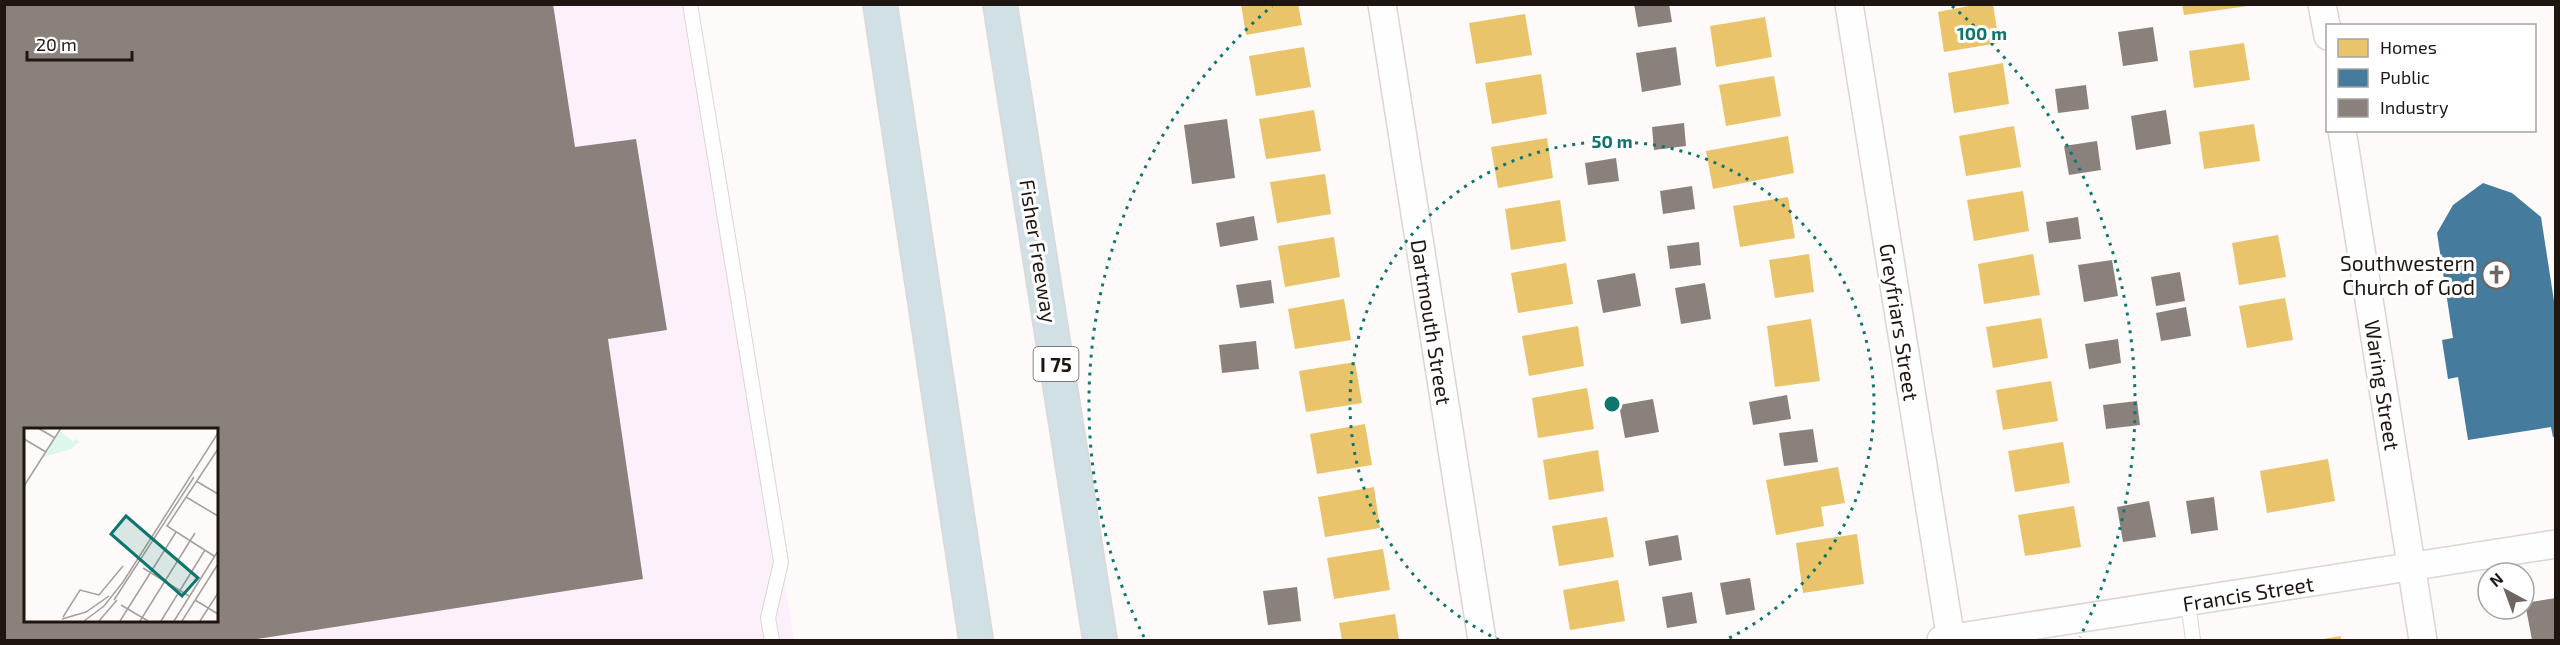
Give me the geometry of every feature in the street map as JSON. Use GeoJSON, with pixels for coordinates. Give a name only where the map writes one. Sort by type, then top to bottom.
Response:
{"type":"FeatureCollection","features":[{"type":"Feature","properties":{"kind":"highway"},"geometry":{"type":"LineString","coordinates":[[880,4],[976,640]]}},
{"type":"Feature","properties":{"kind":"highway","name":"Fisher Freeway"},"geometry":{"type":"LineString","coordinates":[[1000,4],[1100,640]]}},
{"type":"Feature","properties":{"kind":"street","name":"Dartmouth Street"},"geometry":{"type":"LineString","coordinates":[[1382,4],[1482,640]]}},
{"type":"Feature","properties":{"kind":"street","name":"Greyfriars Street"},"geometry":{"type":"LineString","coordinates":[[1850,4],[1947,640]]}},
{"type":"Feature","properties":{"kind":"street"},"geometry":{"type":"LineString","coordinates":[[2322,4],[2326,25]]}},
{"type":"Feature","properties":{"kind":"street","name":"Waring Street"},"geometry":{"type":"LineString","coordinates":[[2343,132],[2424,640]]}},
{"type":"Feature","properties":{"kind":"street","name":"Francis Street"},"geometry":{"type":"LineString","coordinates":[[1947,640],[2556,544]]}},
{"type":"Feature","properties":{"kind":"lane"},"geometry":{"type":"LineString","coordinates":[[690,4],[781,562],[768,618],[772,640]]}},
{"type":"Feature","properties":{"kind":"lane"},"geometry":{"type":"LineString","coordinates":[[2188,602],[2193,640]]}},
{"type":"Feature","properties":{"kind":"shaded area"},"geometry":{"type":"Polygon","coordinates":[[[4,5],[695,5],[794,640],[5,640],[4,5]]]}},
{"type":"Feature","properties":{"kind":"building: Homes"},"geometry":{"type":"Polygon","coordinates":[[[1241,4],[1298,4],[1302,25],[1246,35],[1241,4]]]}},
{"type":"Feature","properties":{"kind":"building: Homes"},"geometry":{"type":"Polygon","coordinates":[[[1979,4],[1993,4],[1999,43],[1944,52],[1938,12],[1979,4]]]}},
{"type":"Feature","properties":{"kind":"building: Homes"},"geometry":{"type":"Polygon","coordinates":[[[2182,4],[2248,4],[2248,6],[2184,15],[2182,4]]]}},
{"type":"Feature","properties":{"kind":"building: Homes"},"geometry":{"type":"Polygon","coordinates":[[[1525,14],[1532,55],[1476,64],[1469,23],[1525,14]]]}},
{"type":"Feature","properties":{"kind":"building: Homes"},"geometry":{"type":"Polygon","coordinates":[[[1765,17],[1772,57],[1716,67],[1710,26],[1765,17]]]}},
{"type":"Feature","properties":{"kind":"building: Homes"},"geometry":{"type":"Polygon","coordinates":[[[2244,43],[2250,80],[2194,88],[2189,51],[2244,43]]]}},
{"type":"Feature","properties":{"kind":"building: Homes"},"geometry":{"type":"Polygon","coordinates":[[[1304,47],[1311,87],[1256,96],[1249,56],[1304,47]]]}},
{"type":"Feature","properties":{"kind":"building: Homes"},"geometry":{"type":"Polygon","coordinates":[[[2003,63],[2009,104],[1954,113],[1948,73],[2003,63]]]}},
{"type":"Feature","properties":{"kind":"building: Homes"},"geometry":{"type":"Polygon","coordinates":[[[1541,74],[1547,114],[1492,124],[1485,83],[1541,74]]]}},
{"type":"Feature","properties":{"kind":"building: Homes"},"geometry":{"type":"Polygon","coordinates":[[[1774,76],[1781,116],[1726,126],[1719,85],[1774,76]]]}},
{"type":"Feature","properties":{"kind":"building: Homes"},"geometry":{"type":"Polygon","coordinates":[[[1314,110],[1321,151],[1266,159],[1259,119],[1314,110]]]}},
{"type":"Feature","properties":{"kind":"building: Homes"},"geometry":{"type":"Polygon","coordinates":[[[2254,124],[2260,161],[2204,169],[2199,132],[2254,124]]]}},
{"type":"Feature","properties":{"kind":"building: Homes"},"geometry":{"type":"Polygon","coordinates":[[[2014,126],[2021,167],[1966,176],[1959,136],[2014,126]]]}},
{"type":"Feature","properties":{"kind":"building: Homes"},"geometry":{"type":"Polygon","coordinates":[[[1788,136],[1794,173],[1713,189],[1706,151],[1788,136]]]}},
{"type":"Feature","properties":{"kind":"building: Homes"},"geometry":{"type":"Polygon","coordinates":[[[1547,138],[1553,178],[1498,188],[1491,147],[1547,138]]]}},
{"type":"Feature","properties":{"kind":"building: Homes"},"geometry":{"type":"Polygon","coordinates":[[[1325,174],[1331,214],[1277,223],[1270,182],[1325,174]]]}},
{"type":"Feature","properties":{"kind":"building: Homes"},"geometry":{"type":"Polygon","coordinates":[[[2023,191],[2029,231],[1974,241],[1967,200],[2023,191]]]}},
{"type":"Feature","properties":{"kind":"building: Homes"},"geometry":{"type":"Polygon","coordinates":[[[1788,197],[1795,238],[1740,247],[1733,206],[1788,197]]]}},
{"type":"Feature","properties":{"kind":"building: Homes"},"geometry":{"type":"Polygon","coordinates":[[[1560,200],[1566,241],[1511,250],[1505,209],[1560,200]]]}},
{"type":"Feature","properties":{"kind":"building: Homes"},"geometry":{"type":"Polygon","coordinates":[[[2278,235],[2286,277],[2239,285],[2232,243],[2278,235]]]}},
{"type":"Feature","properties":{"kind":"building: Homes"},"geometry":{"type":"Polygon","coordinates":[[[1334,237],[1340,277],[1285,287],[1278,246],[1334,237]]]}},
{"type":"Feature","properties":{"kind":"building: Homes"},"geometry":{"type":"Polygon","coordinates":[[[1809,254],[1814,292],[1775,298],[1769,260],[1809,254]]]}},
{"type":"Feature","properties":{"kind":"building: Homes"},"geometry":{"type":"Polygon","coordinates":[[[2033,254],[2040,295],[1984,304],[1978,264],[2033,254]]]}},
{"type":"Feature","properties":{"kind":"building: Homes"},"geometry":{"type":"Polygon","coordinates":[[[1566,263],[1573,304],[1518,313],[1511,273],[1566,263]]]}},
{"type":"Feature","properties":{"kind":"building: Homes"},"geometry":{"type":"Polygon","coordinates":[[[2285,298],[2293,340],[2247,348],[2239,306],[2285,298]]]}},
{"type":"Feature","properties":{"kind":"building: Homes"},"geometry":{"type":"Polygon","coordinates":[[[1344,299],[1351,340],[1295,349],[1288,309],[1344,299]]]}},
{"type":"Feature","properties":{"kind":"building: Homes"},"geometry":{"type":"Polygon","coordinates":[[[2041,318],[2048,358],[1993,368],[1986,327],[2041,318]]]}},
{"type":"Feature","properties":{"kind":"building: Homes"},"geometry":{"type":"Polygon","coordinates":[[[1811,319],[1820,381],[1775,387],[1767,326],[1811,319]]]}},
{"type":"Feature","properties":{"kind":"building: Homes"},"geometry":{"type":"Polygon","coordinates":[[[1578,326],[1584,366],[1529,376],[1522,336],[1578,326]]]}},
{"type":"Feature","properties":{"kind":"building: Homes"},"geometry":{"type":"Polygon","coordinates":[[[1355,362],[1362,403],[1306,412],[1299,371],[1355,362]]]}},
{"type":"Feature","properties":{"kind":"building: Homes"},"geometry":{"type":"Polygon","coordinates":[[[2051,381],[2058,421],[2003,430],[1996,390],[2051,381]]]}},
{"type":"Feature","properties":{"kind":"building: Homes"},"geometry":{"type":"Polygon","coordinates":[[[1587,388],[1594,429],[1538,438],[1532,398],[1587,388]]]}},
{"type":"Feature","properties":{"kind":"building: Homes"},"geometry":{"type":"Polygon","coordinates":[[[1365,424],[1372,465],[1317,474],[1310,434],[1365,424]]]}},
{"type":"Feature","properties":{"kind":"building: Homes"},"geometry":{"type":"Polygon","coordinates":[[[2063,442],[2070,483],[2015,492],[2008,451],[2063,442]]]}},
{"type":"Feature","properties":{"kind":"building: Homes"},"geometry":{"type":"Polygon","coordinates":[[[1598,450],[1604,491],[1549,500],[1543,460],[1598,450]]]}},
{"type":"Feature","properties":{"kind":"building: Homes"},"geometry":{"type":"Polygon","coordinates":[[[2328,459],[2335,501],[2267,513],[2260,471],[2328,459]]]}},
{"type":"Feature","properties":{"kind":"building: Homes"},"geometry":{"type":"Polygon","coordinates":[[[1838,467],[1845,503],[1821,507],[1824,526],[1776,535],[1766,480],[1838,467]]]}},
{"type":"Feature","properties":{"kind":"building: Homes"},"geometry":{"type":"Polygon","coordinates":[[[1374,487],[1380,528],[1325,537],[1318,497],[1374,487]]]}},
{"type":"Feature","properties":{"kind":"building: Homes"},"geometry":{"type":"Polygon","coordinates":[[[2074,506],[2081,547],[2025,556],[2018,515],[2074,506]]]}},
{"type":"Feature","properties":{"kind":"building: Homes"},"geometry":{"type":"Polygon","coordinates":[[[1607,517],[1614,557],[1559,566],[1552,526],[1607,517]]]}},
{"type":"Feature","properties":{"kind":"building: Homes"},"geometry":{"type":"Polygon","coordinates":[[[1857,534],[1864,584],[1803,593],[1796,543],[1857,534]]]}},
{"type":"Feature","properties":{"kind":"building: Homes"},"geometry":{"type":"Polygon","coordinates":[[[1383,549],[1390,590],[1334,599],[1327,558],[1383,549]]]}},
{"type":"Feature","properties":{"kind":"building: Homes"},"geometry":{"type":"Polygon","coordinates":[[[1618,580],[1625,621],[1570,630],[1563,590],[1618,580]]]}},
{"type":"Feature","properties":{"kind":"building: Homes"},"geometry":{"type":"Polygon","coordinates":[[[1395,614],[1399,640],[1342,640],[1339,623],[1395,614]]]}},
{"type":"Feature","properties":{"kind":"building: Homes"},"geometry":{"type":"Polygon","coordinates":[[[2341,636],[2341,640],[2323,640],[2323,639],[2341,636]]]}},
{"type":"Feature","properties":{"kind":"building: Public","name":"Southwestern Church of God"},"geometry":{"type":"Polygon","coordinates":[[[2483,183],[2512,193],[2541,217],[2556,314],[2556,436],[2553,437],[2551,427],[2468,440],[2458,377],[2448,379],[2442,340],[2453,338],[2437,233],[2453,205],[2483,183]]]}},
{"type":"Feature","properties":{"kind":"building: Industry"},"geometry":{"type":"Polygon","coordinates":[[[4,4],[553,4],[575,147],[636,139],[667,330],[608,339],[643,579],[250,640],[4,640],[4,4]]]}},
{"type":"Feature","properties":{"kind":"building: Industry"},"geometry":{"type":"Polygon","coordinates":[[[1634,4],[1669,4],[1672,22],[1638,27],[1634,4]]]}},
{"type":"Feature","properties":{"kind":"building: Industry"},"geometry":{"type":"Polygon","coordinates":[[[2153,27],[2158,61],[2123,66],[2118,32],[2153,27]]]}},
{"type":"Feature","properties":{"kind":"building: Industry"},"geometry":{"type":"Polygon","coordinates":[[[1676,47],[1681,85],[1642,92],[1636,53],[1676,47]]]}},
{"type":"Feature","properties":{"kind":"building: Industry"},"geometry":{"type":"Polygon","coordinates":[[[2086,85],[2089,109],[2058,113],[2055,89],[2086,85]]]}},
{"type":"Feature","properties":{"kind":"building: Industry"},"geometry":{"type":"Polygon","coordinates":[[[2166,110],[2171,144],[2136,150],[2131,116],[2166,110]]]}},
{"type":"Feature","properties":{"kind":"building: Industry"},"geometry":{"type":"Polygon","coordinates":[[[1227,119],[1235,178],[1192,184],[1184,125],[1227,119]]]}},
{"type":"Feature","properties":{"kind":"building: Industry"},"geometry":{"type":"Polygon","coordinates":[[[1684,123],[1686,146],[1654,150],[1652,127],[1684,123]]]}},
{"type":"Feature","properties":{"kind":"building: Industry"},"geometry":{"type":"Polygon","coordinates":[[[2097,141],[2101,170],[2069,175],[2064,146],[2097,141]]]}},
{"type":"Feature","properties":{"kind":"building: Industry"},"geometry":{"type":"Polygon","coordinates":[[[1616,158],[1619,181],[1588,185],[1585,163],[1616,158]]]}},
{"type":"Feature","properties":{"kind":"building: Industry"},"geometry":{"type":"Polygon","coordinates":[[[1692,186],[1695,209],[1663,214],[1660,191],[1692,186]]]}},
{"type":"Feature","properties":{"kind":"building: Industry"},"geometry":{"type":"Polygon","coordinates":[[[1254,216],[1258,240],[1220,247],[1216,223],[1254,216]]]}},
{"type":"Feature","properties":{"kind":"building: Industry"},"geometry":{"type":"Polygon","coordinates":[[[2078,217],[2081,239],[2049,243],[2046,222],[2078,217]]]}},
{"type":"Feature","properties":{"kind":"building: Industry"},"geometry":{"type":"Polygon","coordinates":[[[1699,242],[1701,265],[1670,269],[1667,246],[1699,242]]]}},
{"type":"Feature","properties":{"kind":"building: Industry"},"geometry":{"type":"Polygon","coordinates":[[[2112,260],[2118,296],[2084,302],[2078,265],[2112,260]]]}},
{"type":"Feature","properties":{"kind":"building: Industry"},"geometry":{"type":"Polygon","coordinates":[[[2180,272],[2185,301],[2156,306],[2151,277],[2180,272]]]}},
{"type":"Feature","properties":{"kind":"building: Industry"},"geometry":{"type":"Polygon","coordinates":[[[1635,273],[1641,306],[1603,313],[1597,280],[1635,273]]]}},
{"type":"Feature","properties":{"kind":"building: Industry"},"geometry":{"type":"Polygon","coordinates":[[[1271,280],[1274,303],[1240,308],[1236,285],[1271,280]]]}},
{"type":"Feature","properties":{"kind":"building: Industry"},"geometry":{"type":"Polygon","coordinates":[[[1705,283],[1711,319],[1681,324],[1675,288],[1705,283]]]}},
{"type":"Feature","properties":{"kind":"building: Industry"},"geometry":{"type":"Polygon","coordinates":[[[2186,307],[2191,336],[2161,341],[2156,313],[2186,307]]]}},
{"type":"Feature","properties":{"kind":"building: Industry"},"geometry":{"type":"Polygon","coordinates":[[[2118,339],[2121,363],[2089,369],[2085,344],[2118,339]]]}},
{"type":"Feature","properties":{"kind":"building: Industry"},"geometry":{"type":"Polygon","coordinates":[[[1256,341],[1259,369],[1222,373],[1219,345],[1256,341]]]}},
{"type":"Feature","properties":{"kind":"building: Industry"},"geometry":{"type":"Polygon","coordinates":[[[1787,395],[1791,419],[1753,425],[1749,402],[1787,395]]]}},
{"type":"Feature","properties":{"kind":"building: Industry"},"geometry":{"type":"Polygon","coordinates":[[[1653,399],[1659,432],[1625,438],[1619,405],[1653,399]]]}},
{"type":"Feature","properties":{"kind":"building: Industry"},"geometry":{"type":"Polygon","coordinates":[[[2137,401],[2140,425],[2106,429],[2103,405],[2137,401]]]}},
{"type":"Feature","properties":{"kind":"building: Industry"},"geometry":{"type":"Polygon","coordinates":[[[1813,429],[1818,462],[1784,466],[1779,433],[1813,429]]]}},
{"type":"Feature","properties":{"kind":"building: Industry"},"geometry":{"type":"Polygon","coordinates":[[[2214,497],[2218,530],[2191,534],[2186,501],[2214,497]]]}},
{"type":"Feature","properties":{"kind":"building: Industry"},"geometry":{"type":"Polygon","coordinates":[[[2149,501],[2156,537],[2123,542],[2117,507],[2149,501]]]}},
{"type":"Feature","properties":{"kind":"building: Industry"},"geometry":{"type":"Polygon","coordinates":[[[1678,535],[1682,560],[1649,566],[1645,541],[1678,535]]]}},
{"type":"Feature","properties":{"kind":"building: Industry"},"geometry":{"type":"Polygon","coordinates":[[[1750,578],[1755,610],[1726,615],[1720,583],[1750,578]]]}},
{"type":"Feature","properties":{"kind":"building: Industry"},"geometry":{"type":"Polygon","coordinates":[[[1297,587],[1301,621],[1268,625],[1263,591],[1297,587]]]}},
{"type":"Feature","properties":{"kind":"building: Industry"},"geometry":{"type":"Polygon","coordinates":[[[1692,592],[1697,623],[1667,628],[1662,597],[1692,592]]]}},
{"type":"Feature","properties":{"kind":"building: Industry"},"geometry":{"type":"Polygon","coordinates":[[[2556,598],[2556,640],[2532,640],[2528,621],[2536,621],[2536,601],[2556,598]]]}},
{"type":"Feature","properties":{"kind":"place","name":"Southwestern Church of God"},"geometry":{"type":"Point","coordinates":[2496,274]}}]}
